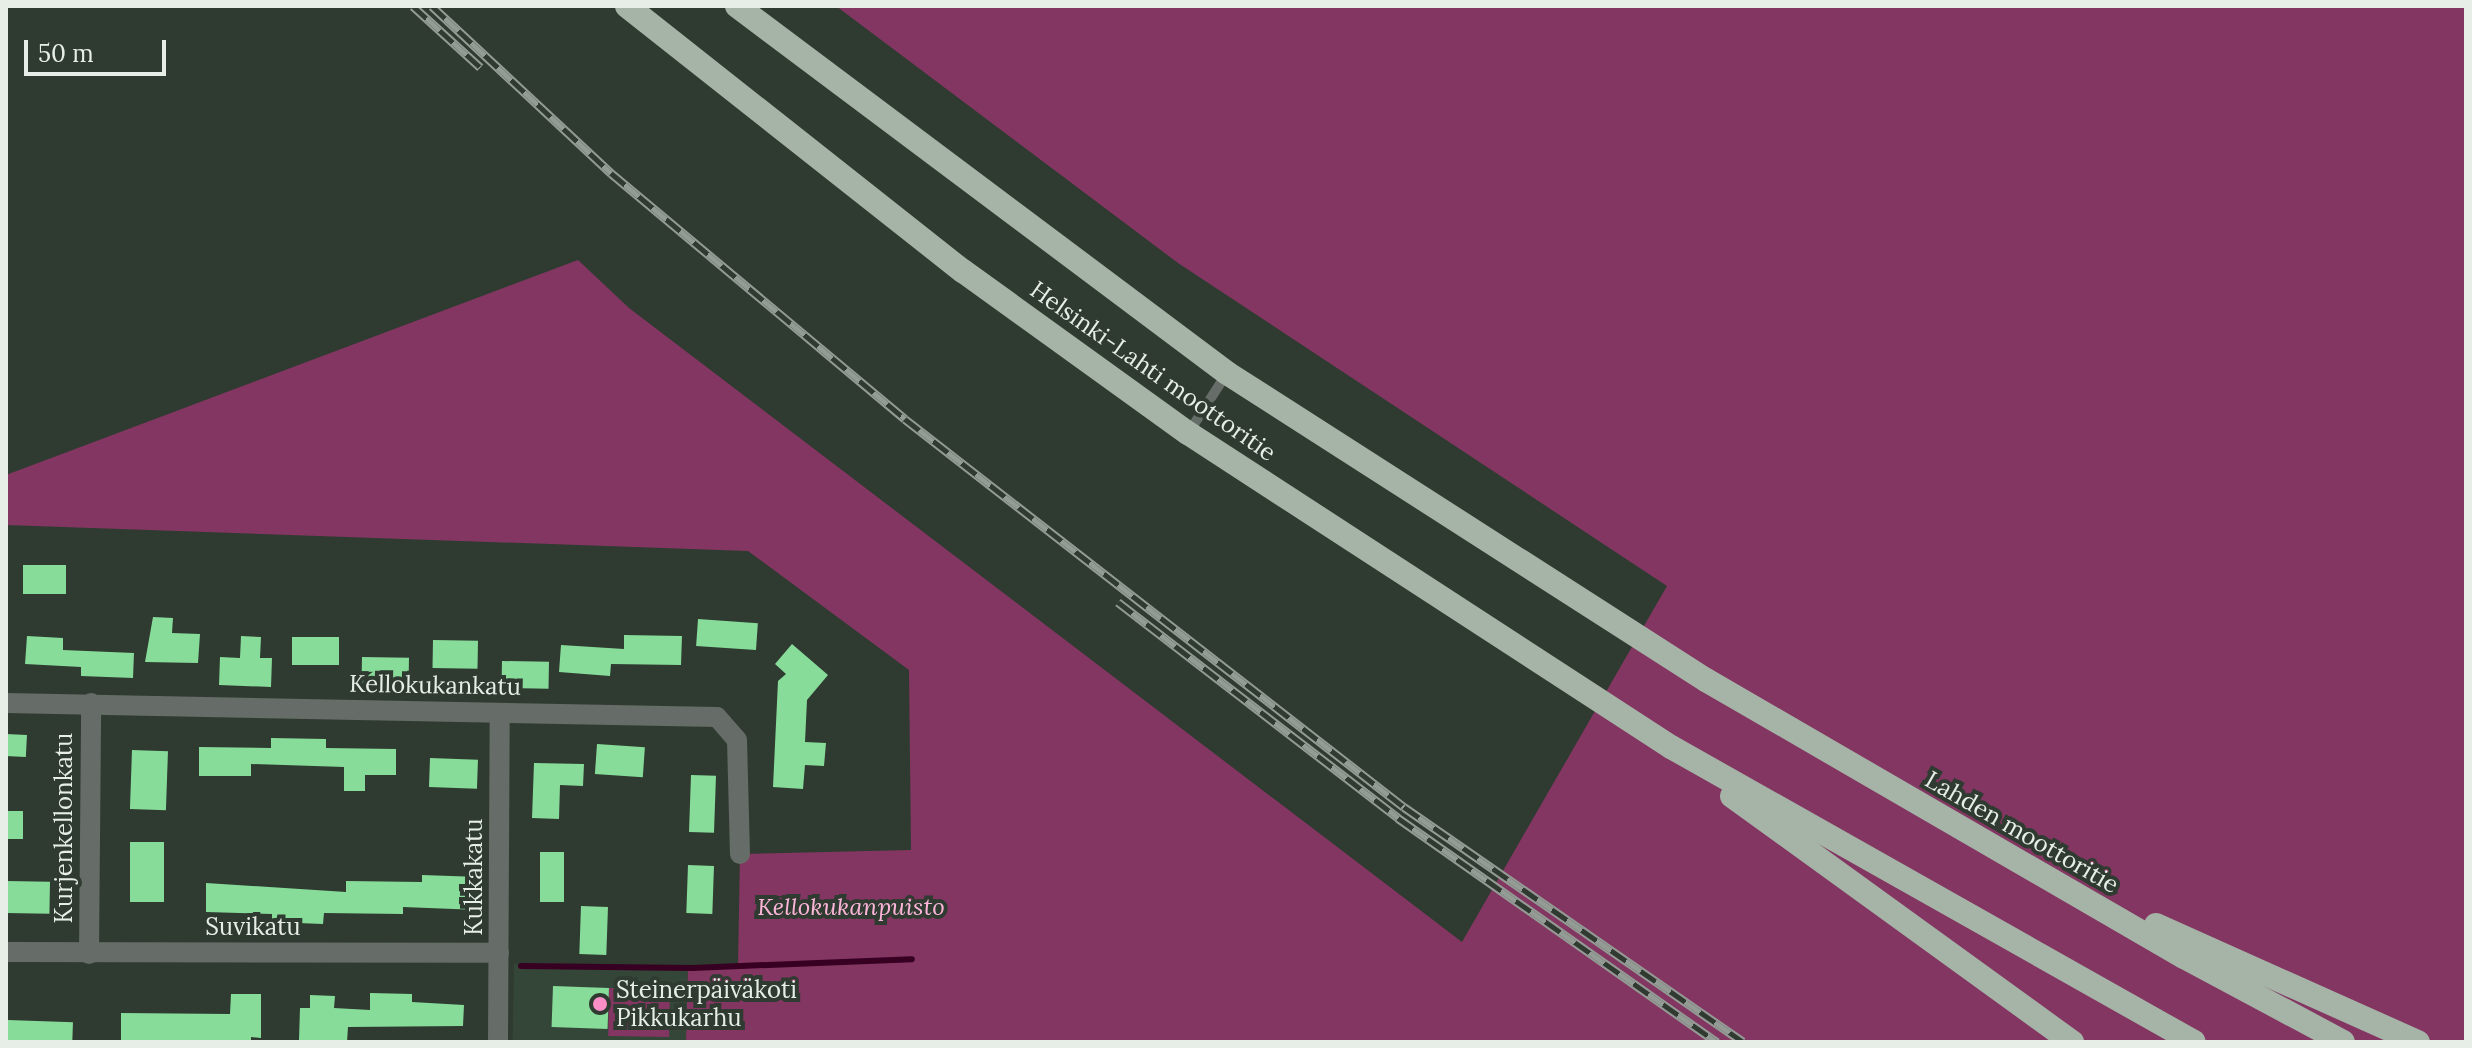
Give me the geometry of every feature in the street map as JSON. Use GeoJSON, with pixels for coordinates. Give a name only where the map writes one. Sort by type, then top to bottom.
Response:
{"type":"FeatureCollection","features":[{"type":"Feature","properties":{"kind":"highway","name":"Helsinki-Lahti moottoritie"},"geometry":{"type":"LineString","coordinates":[[627,6],[963,271],[1188,433],[1671,747]]}},
{"type":"Feature","properties":{"kind":"highway","name":"Helsinki-Lahti moottoritie"},"geometry":{"type":"LineString","coordinates":[[737,6],[1227,373],[1678,661]]}},
{"type":"Feature","properties":{"kind":"highway","name":"Lahden moottoritie"},"geometry":{"type":"LineString","coordinates":[[1678,661],[2001,854],[2343,1042]]}},
{"type":"Feature","properties":{"kind":"highway"},"geometry":{"type":"LineString","coordinates":[[1671,747],[1769,826],[2072,1042]]}},
{"type":"Feature","properties":{"kind":"highway"},"geometry":{"type":"LineString","coordinates":[[1671,747],[2194,1042]]}},
{"type":"Feature","properties":{"kind":"highway"},"geometry":{"type":"LineString","coordinates":[[2001,854],[2418,1042]]}},
{"type":"Feature","properties":{"kind":"street","name":"Kellokukankatu"},"geometry":{"type":"LineString","coordinates":[[6,703],[717,717],[737,740],[740,854]]}},
{"type":"Feature","properties":{"kind":"street","name":"Kurjenkellonkatu"},"geometry":{"type":"LineString","coordinates":[[89,954],[91,703]]}},
{"type":"Feature","properties":{"kind":"street","name":"Kukkakatu"},"geometry":{"type":"LineString","coordinates":[[498,1042],[500,713]]}},
{"type":"Feature","properties":{"kind":"street","name":"Suvikatu"},"geometry":{"type":"LineString","coordinates":[[6,952],[499,953]]}},
{"type":"Feature","properties":{"kind":"lane"},"geometry":{"type":"LineString","coordinates":[[1188,433],[1227,373]]}},
{"type":"Feature","properties":{"kind":"shaded area","name":"Steinerpäiväkoti Pikkukarhu"},"geometry":{"type":"Polygon","coordinates":[[[514,964],[688,967],[687,1042],[513,1041],[514,964]]]}},
{"type":"Feature","properties":{"kind":"green space","name":"Kellokukanpuisto"},"geometry":{"type":"Polygon","coordinates":[[[836,6],[2466,6],[2466,1042],[686,1042],[688,968],[738,965],[740,854],[911,850],[909,670],[748,551],[6,525],[6,475],[578,260],[629,308],[1462,942],[1667,586],[1178,263],[836,6]]]}},
{"type":"Feature","properties":{"kind":"green space"},"geometry":{"type":"Polygon","coordinates":[[[609,988],[670,989],[669,1037],[608,1036],[609,988]]]}},
{"type":"Feature","properties":{"kind":"building"},"geometry":{"type":"Polygon","coordinates":[[[23,565],[66,565],[66,594],[23,594],[23,565]]]}},
{"type":"Feature","properties":{"kind":"building"},"geometry":{"type":"Polygon","coordinates":[[[153,617],[173,618],[172,633],[200,634],[198,663],[145,662],[153,617]]]}},
{"type":"Feature","properties":{"kind":"building"},"geometry":{"type":"Polygon","coordinates":[[[698,619],[758,623],[756,650],[696,646],[698,619]]]}},
{"type":"Feature","properties":{"kind":"building"},"geometry":{"type":"Polygon","coordinates":[[[624,635],[682,636],[681,665],[611,664],[610,676],[559,672],[561,645],[624,649],[624,635]]]}},
{"type":"Feature","properties":{"kind":"building"},"geometry":{"type":"Polygon","coordinates":[[[27,636],[63,638],[63,650],[134,653],[133,678],[81,676],[81,667],[25,664],[27,636]]]}},
{"type":"Feature","properties":{"kind":"building"},"geometry":{"type":"Polygon","coordinates":[[[241,636],[261,637],[260,658],[272,658],[271,687],[219,685],[220,657],[240,658],[241,636]]]}},
{"type":"Feature","properties":{"kind":"building"},"geometry":{"type":"Polygon","coordinates":[[[292,637],[339,637],[339,665],[292,665],[292,637]]]}},
{"type":"Feature","properties":{"kind":"building"},"geometry":{"type":"Polygon","coordinates":[[[433,640],[478,641],[478,669],[433,668],[433,640]]]}},
{"type":"Feature","properties":{"kind":"building"},"geometry":{"type":"Polygon","coordinates":[[[792,644],[828,675],[807,700],[805,742],[826,743],[824,766],[805,765],[803,789],[773,787],[778,681],[786,674],[775,664],[792,644]]]}},
{"type":"Feature","properties":{"kind":"building"},"geometry":{"type":"Polygon","coordinates":[[[362,657],[409,658],[408,687],[361,686],[362,657]]]}},
{"type":"Feature","properties":{"kind":"building"},"geometry":{"type":"Polygon","coordinates":[[[502,661],[549,662],[549,689],[502,688],[502,661]]]}},
{"type":"Feature","properties":{"kind":"building"},"geometry":{"type":"Polygon","coordinates":[[[6,734],[27,735],[26,757],[6,756],[6,734]]]}},
{"type":"Feature","properties":{"kind":"building"},"geometry":{"type":"Polygon","coordinates":[[[271,738],[326,739],[326,748],[396,749],[396,775],[365,775],[365,791],[344,791],[344,767],[251,764],[251,776],[199,776],[199,747],[271,748],[271,738]]]}},
{"type":"Feature","properties":{"kind":"building"},"geometry":{"type":"Polygon","coordinates":[[[597,744],[645,747],[643,777],[595,774],[597,744]]]}},
{"type":"Feature","properties":{"kind":"building"},"geometry":{"type":"Polygon","coordinates":[[[132,750],[168,751],[166,810],[130,809],[132,750]]]}},
{"type":"Feature","properties":{"kind":"building"},"geometry":{"type":"Polygon","coordinates":[[[430,758],[478,760],[477,789],[429,787],[430,758]]]}},
{"type":"Feature","properties":{"kind":"building"},"geometry":{"type":"Polygon","coordinates":[[[534,763],[584,764],[583,786],[560,785],[559,819],[532,818],[534,763]]]}},
{"type":"Feature","properties":{"kind":"building"},"geometry":{"type":"Polygon","coordinates":[[[691,775],[716,776],[714,833],[689,832],[691,775]]]}},
{"type":"Feature","properties":{"kind":"building"},"geometry":{"type":"Polygon","coordinates":[[[6,811],[23,811],[23,839],[6,839],[6,811]]]}},
{"type":"Feature","properties":{"kind":"building"},"geometry":{"type":"Polygon","coordinates":[[[130,842],[164,842],[164,902],[130,902],[130,842]]]}},
{"type":"Feature","properties":{"kind":"building"},"geometry":{"type":"Polygon","coordinates":[[[540,852],[564,852],[564,902],[540,902],[540,852]]]}},
{"type":"Feature","properties":{"kind":"building"},"geometry":{"type":"Polygon","coordinates":[[[688,865],[714,866],[712,914],[686,913],[688,865]]]}},
{"type":"Feature","properties":{"kind":"building"},"geometry":{"type":"Polygon","coordinates":[[[422,875],[480,877],[479,910],[403,907],[403,914],[324,913],[323,924],[272,922],[272,914],[206,912],[206,883],[346,892],[346,881],[422,882],[422,875]]]}},
{"type":"Feature","properties":{"kind":"building"},"geometry":{"type":"Polygon","coordinates":[[[6,881],[50,882],[49,914],[6,913],[6,881]]]}},
{"type":"Feature","properties":{"kind":"building"},"geometry":{"type":"Polygon","coordinates":[[[581,906],[608,907],[606,955],[579,954],[581,906]]]}},
{"type":"Feature","properties":{"kind":"building"},"geometry":{"type":"Polygon","coordinates":[[[553,986],[609,988],[608,1029],[552,1027],[553,986]]]}},
{"type":"Feature","properties":{"kind":"building"},"geometry":{"type":"Polygon","coordinates":[[[370,993],[412,994],[412,1002],[464,1005],[463,1026],[348,1027],[347,1042],[299,1040],[300,1008],[310,1008],[310,995],[335,996],[334,1008],[370,1010],[370,993]]]}},
{"type":"Feature","properties":{"kind":"building"},"geometry":{"type":"Polygon","coordinates":[[[231,994],[261,994],[261,1038],[251,1037],[251,1042],[121,1042],[121,1013],[230,1014],[231,994]]]}},
{"type":"Feature","properties":{"kind":"building"},"geometry":{"type":"Polygon","coordinates":[[[8,1020],[73,1022],[72,1042],[7,1042],[8,1020]]]}},
{"type":"Feature","properties":{"kind":"waterway"},"geometry":{"type":"LineString","coordinates":[[521,966],[692,968],[912,959]]}},
{"type":"Feature","properties":{"kind":"railway"},"geometry":{"type":"LineString","coordinates":[[413,6],[480,67]]}},
{"type":"Feature","properties":{"kind":"railway"},"geometry":{"type":"LineString","coordinates":[[432,6],[611,173],[905,419],[1404,807],[1743,1042]]}},
{"type":"Feature","properties":{"kind":"railway"},"geometry":{"type":"LineString","coordinates":[[1118,602],[1398,818],[1717,1042]]}},
{"type":"Feature","properties":{"kind":"place","name":"Steinerpäiväkoti Pikkukarhu"},"geometry":{"type":"Point","coordinates":[600,1004]}}]}
